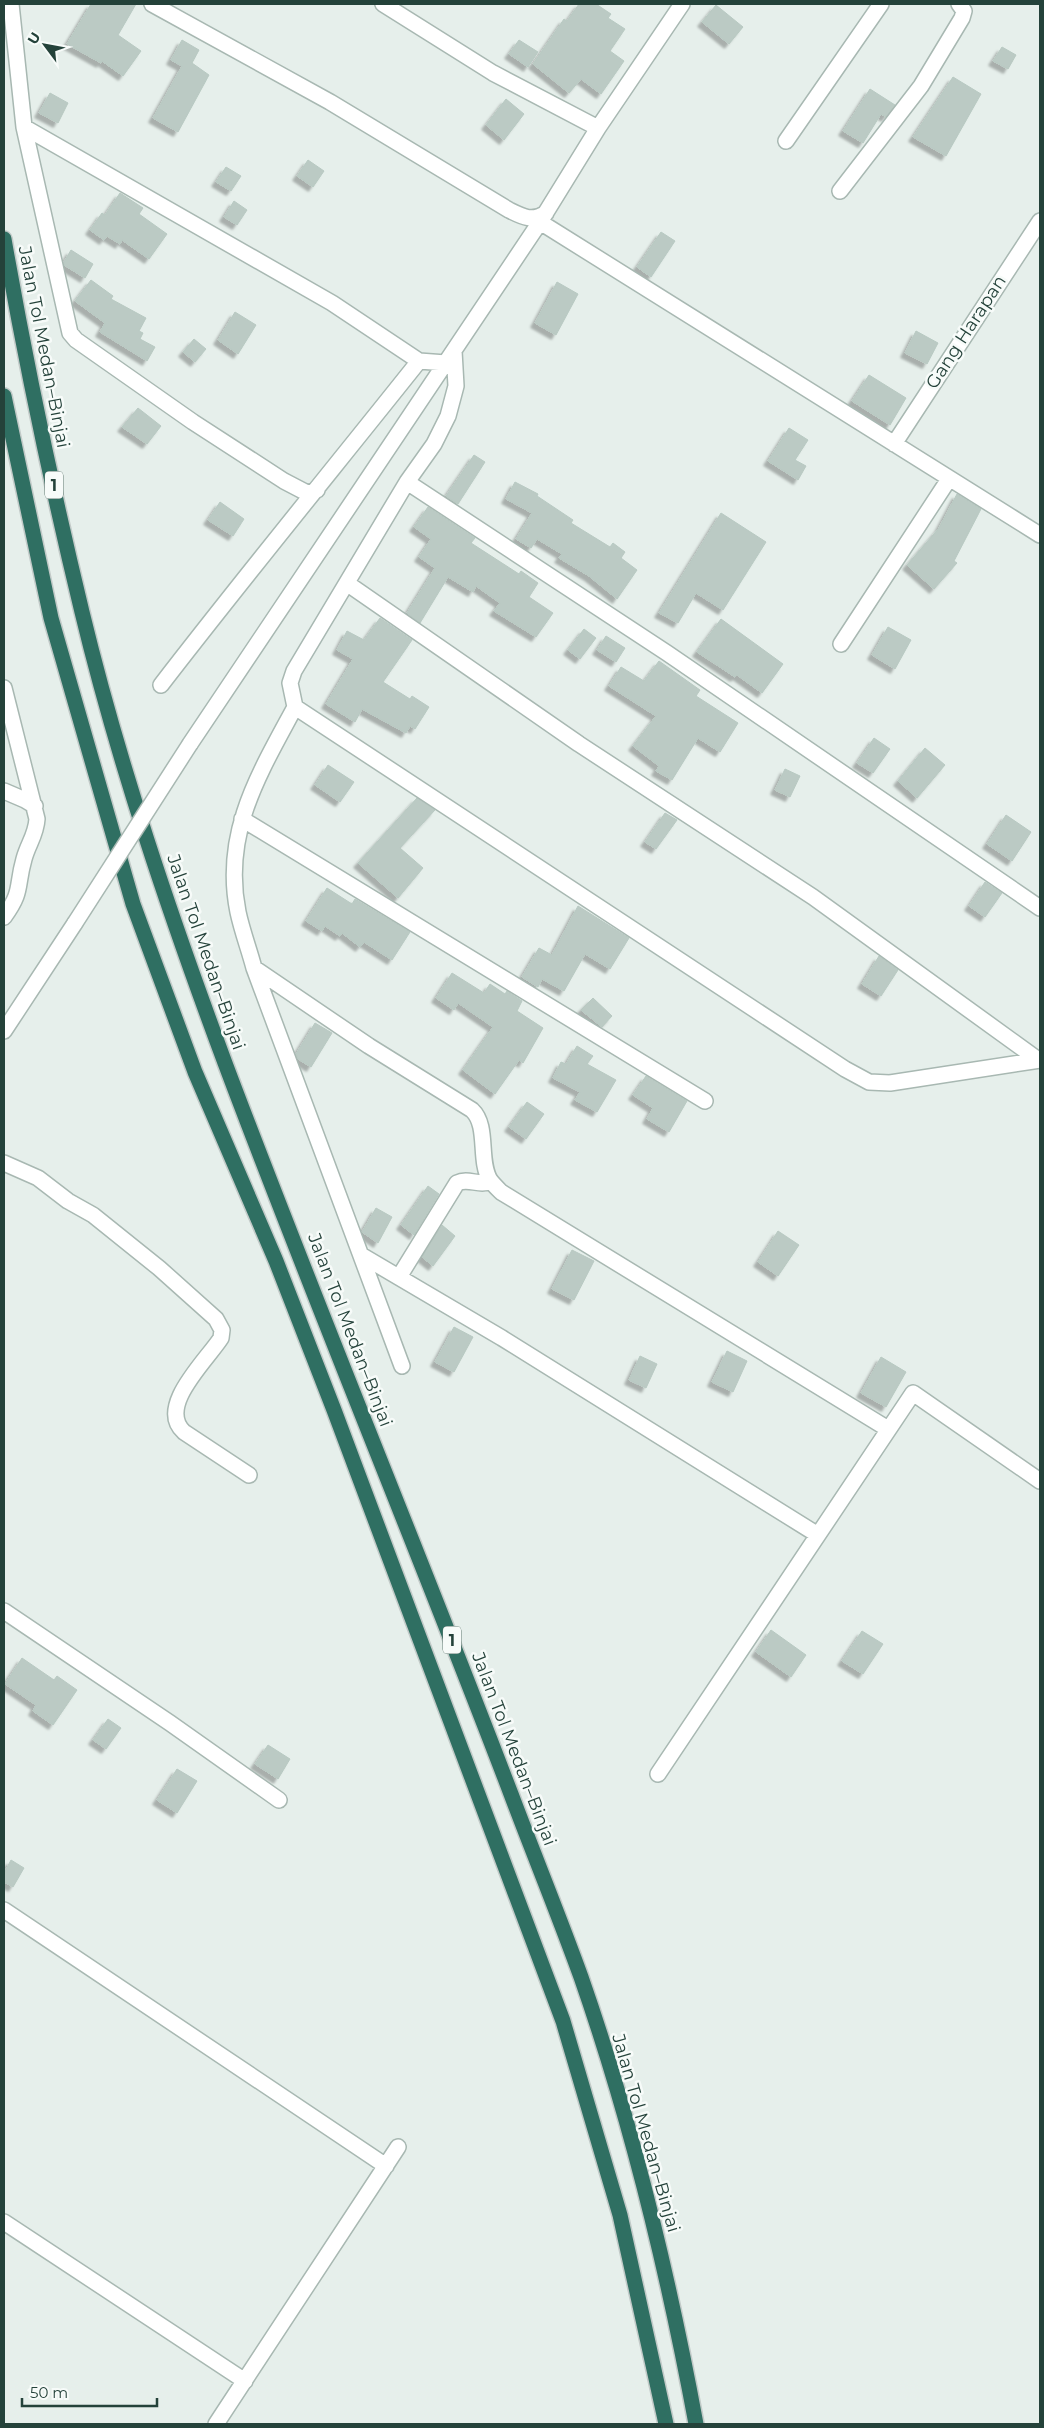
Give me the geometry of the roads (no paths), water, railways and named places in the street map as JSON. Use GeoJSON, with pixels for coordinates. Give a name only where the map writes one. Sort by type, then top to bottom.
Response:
{"type":"FeatureCollection","features":[{"type":"Feature","properties":{"kind":"highway","name":"Jalan Tol Medan–Binjai"},"geometry":{"type":"LineString","coordinates":[[4,239],[24,353],[82,613],[114,729],[157,872],[225,1063],[449,1632],[582,1980],[628,2128],[672,2294],[696,2424]]}},
{"type":"Feature","properties":{"kind":"highway","name":"1"},"geometry":{"type":"LineString","coordinates":[[4,396],[51,618],[133,904],[195,1072],[276,1261],[563,2022],[620,2215],[666,2424]]}},
{"type":"Feature","properties":{"kind":"street"},"geometry":{"type":"LineString","coordinates":[[10,4],[24,128],[70,333],[76,340],[185,416],[284,481],[307,493],[317,490]]}},
{"type":"Feature","properties":{"kind":"street"},"geometry":{"type":"LineString","coordinates":[[152,4],[330,102],[510,210],[528,219],[543,218],[894,444],[1040,535]]}},
{"type":"Feature","properties":{"kind":"street"},"geometry":{"type":"LineString","coordinates":[[383,4],[493,73],[598,128]]}},
{"type":"Feature","properties":{"kind":"street"},"geometry":{"type":"LineString","coordinates":[[4,1031],[190,744],[543,218],[598,128],[682,4]]}},
{"type":"Feature","properties":{"kind":"street"},"geometry":{"type":"LineString","coordinates":[[786,141],[881,4]]}},
{"type":"Feature","properties":{"kind":"street"},"geometry":{"type":"LineString","coordinates":[[840,191],[921,86],[962,18],[964,11],[958,4]]}},
{"type":"Feature","properties":{"kind":"street"},"geometry":{"type":"LineString","coordinates":[[24,128],[332,302],[419,361],[450,357]]}},
{"type":"Feature","properties":{"kind":"street","name":"Gang Harapan"},"geometry":{"type":"LineString","coordinates":[[894,444],[1040,222]]}},
{"type":"Feature","properties":{"kind":"street"},"geometry":{"type":"LineString","coordinates":[[402,1366],[254,968],[238,912],[235,884],[237,840],[253,785],[295,707],[290,683],[291,677],[408,482],[434,444],[448,416],[456,386],[450,357]]}},
{"type":"Feature","properties":{"kind":"street"},"geometry":{"type":"LineString","coordinates":[[160,686],[255,563],[317,490],[419,361]]}},
{"type":"Feature","properties":{"kind":"street"},"geometry":{"type":"LineString","coordinates":[[841,644],[949,479]]}},
{"type":"Feature","properties":{"kind":"street"},"geometry":{"type":"LineString","coordinates":[[408,482],[667,653],[1040,908]]}},
{"type":"Feature","properties":{"kind":"street"},"geometry":{"type":"LineString","coordinates":[[348,584],[579,744],[813,897],[1038,1059]]}},
{"type":"Feature","properties":{"kind":"street"},"geometry":{"type":"LineString","coordinates":[[4,688],[35,806],[36,828],[23,861],[18,895],[4,917]]}},
{"type":"Feature","properties":{"kind":"street"},"geometry":{"type":"LineString","coordinates":[[295,707],[845,1069],[869,1082],[890,1083],[1038,1059]]}},
{"type":"Feature","properties":{"kind":"street"},"geometry":{"type":"LineString","coordinates":[[4,791],[35,806]]}},
{"type":"Feature","properties":{"kind":"street"},"geometry":{"type":"LineString","coordinates":[[242,818],[705,1100]]}},
{"type":"Feature","properties":{"kind":"street"},"geometry":{"type":"LineString","coordinates":[[254,968],[369,1046],[472,1110],[477,1118],[486,1170],[491,1181],[521,1206],[693,1308],[888,1429]]}},
{"type":"Feature","properties":{"kind":"street"},"geometry":{"type":"LineString","coordinates":[[4,1163],[38,1178],[68,1201],[93,1215],[165,1273],[216,1319],[222,1330],[221,1338],[178,1400],[175,1418],[178,1427],[184,1432],[249,1474]]}},
{"type":"Feature","properties":{"kind":"street"},"geometry":{"type":"LineString","coordinates":[[399,1277],[457,1183],[467,1180],[481,1184],[491,1181]]}},
{"type":"Feature","properties":{"kind":"street"},"geometry":{"type":"LineString","coordinates":[[361,1255],[818,1535]]}},
{"type":"Feature","properties":{"kind":"street"},"geometry":{"type":"LineString","coordinates":[[658,1774],[913,1393],[1040,1480]]}},
{"type":"Feature","properties":{"kind":"street"},"geometry":{"type":"LineString","coordinates":[[4,1611],[170,1723],[279,1800]]}},
{"type":"Feature","properties":{"kind":"street"},"geometry":{"type":"LineString","coordinates":[[4,1910],[386,2166]]}},
{"type":"Feature","properties":{"kind":"street"},"geometry":{"type":"LineString","coordinates":[[216,2424],[398,2147]]}},
{"type":"Feature","properties":{"kind":"street"},"geometry":{"type":"LineString","coordinates":[[4,2222],[245,2382]]}}]}
